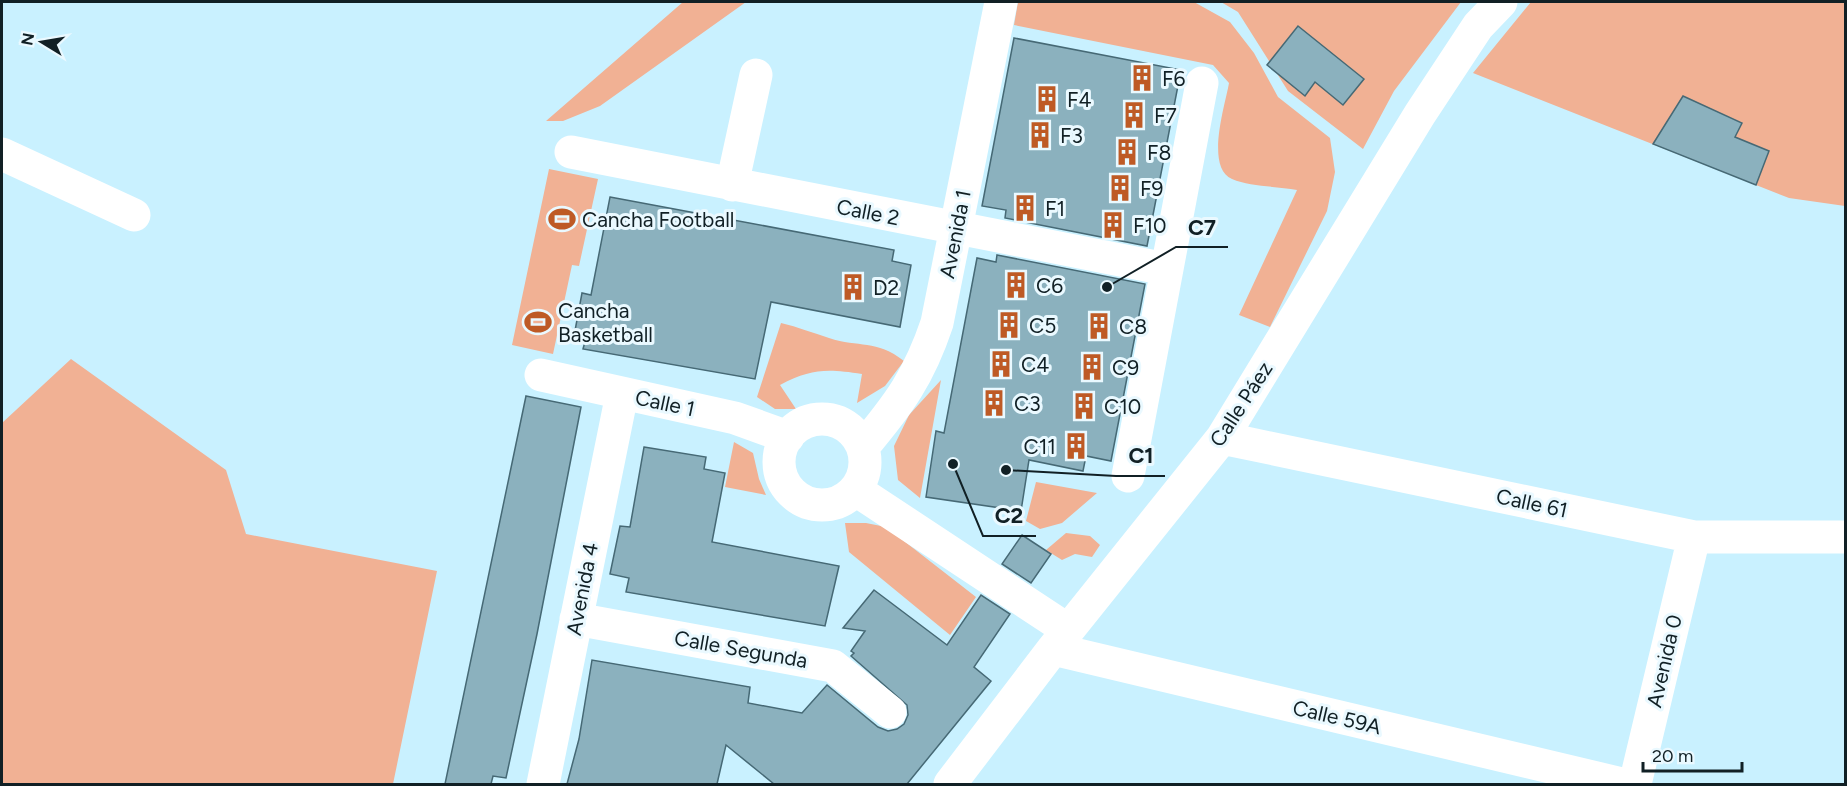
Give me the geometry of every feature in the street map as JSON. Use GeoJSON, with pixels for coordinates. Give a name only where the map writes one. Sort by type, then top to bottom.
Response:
{"type":"FeatureCollection","features":[{"type":"Feature","properties":{"kind":"street","name":"Avenida 1"},"geometry":{"type":"LineString","coordinates":[[863,447],[901,402],[924,361],[937,323],[1001,2]]}},
{"type":"Feature","properties":{"kind":"street","name":"Calle Páez"},"geometry":{"type":"LineString","coordinates":[[950,784],[1061,639],[1222,438],[1420,114],[1478,26],[1501,2]]}},
{"type":"Feature","properties":{"kind":"street"},"geometry":{"type":"LineString","coordinates":[[732,185],[756,75]]}},
{"type":"Feature","properties":{"kind":"street"},"geometry":{"type":"LineString","coordinates":[[1128,476],[1202,83]]}},
{"type":"Feature","properties":{"kind":"street","name":"Calle 2"},"geometry":{"type":"LineString","coordinates":[[571,152],[1166,269]]}},
{"type":"Feature","properties":{"kind":"street"},"geometry":{"type":"LineString","coordinates":[[2,154],[134,215]]}},
{"type":"Feature","properties":{"kind":"street","name":"Calle 1"},"geometry":{"type":"LineString","coordinates":[[541,375],[735,418],[788,437]]}},
{"type":"Feature","properties":{"kind":"street","name":"Avenida 4"},"geometry":{"type":"LineString","coordinates":[[543,784],[622,394]]}},
{"type":"Feature","properties":{"kind":"street"},"geometry":{"type":"LineString","coordinates":[[822,419],[847,427],[863,447],[866,462],[863,477],[856,490],[846,499],[834,504],[821,506],[796,497],[787,488],[781,475],[781,449],[797,427],[822,419]]}},
{"type":"Feature","properties":{"kind":"street","name":"Calle 61"},"geometry":{"type":"LineString","coordinates":[[1222,438],[1694,537],[1845,537]]}},
{"type":"Feature","properties":{"kind":"street"},"geometry":{"type":"LineString","coordinates":[[856,490],[1061,639]]}},
{"type":"Feature","properties":{"kind":"street","name":"Avenida 0"},"geometry":{"type":"LineString","coordinates":[[1635,784],[1694,537]]}},
{"type":"Feature","properties":{"kind":"street","name":"Calle Segunda"},"geometry":{"type":"LineString","coordinates":[[576,619],[833,666],[890,712]]}},
{"type":"Feature","properties":{"kind":"street","name":"Calle 59A"},"geometry":{"type":"LineString","coordinates":[[1061,639],[1622,784]]}},
{"type":"Feature","properties":{"kind":"shaded area"},"geometry":{"type":"Polygon","coordinates":[[[683,2],[746,2],[600,106],[563,121],[546,121],[683,2]]]}},
{"type":"Feature","properties":{"kind":"shaded area"},"geometry":{"type":"Polygon","coordinates":[[[1018,2],[1194,2],[1230,22],[1254,53],[1278,97],[1330,138],[1335,172],[1327,211],[1270,327],[1239,315],[1297,190],[1247,184],[1232,179],[1224,172],[1218,149],[1221,120],[1229,83],[1213,65],[1014,25],[1018,2]]]}},
{"type":"Feature","properties":{"kind":"shaded area"},"geometry":{"type":"Polygon","coordinates":[[[1221,2],[1461,2],[1394,91],[1363,149],[1288,91],[1238,12],[1221,2]]]}},
{"type":"Feature","properties":{"kind":"shaded area"},"geometry":{"type":"Polygon","coordinates":[[[1531,2],[1845,2],[1845,206],[1789,198],[1473,73],[1531,2]]]}},
{"type":"Feature","properties":{"kind":"shaded area"},"geometry":{"type":"Polygon","coordinates":[[[549,169],[598,179],[579,266],[572,265],[553,354],[512,345],[549,169]]]}},
{"type":"Feature","properties":{"kind":"shaded area"},"geometry":{"type":"Polygon","coordinates":[[[781,323],[840,341],[876,347],[904,361],[885,386],[857,403],[862,374],[820,371],[802,375],[780,385],[796,409],[775,409],[757,397],[781,323]]]}},
{"type":"Feature","properties":{"kind":"shaded area"},"geometry":{"type":"Polygon","coordinates":[[[71,359],[226,470],[246,534],[437,571],[393,784],[2,784],[2,423],[71,359]]]}},
{"type":"Feature","properties":{"kind":"shaded area"},"geometry":{"type":"Polygon","coordinates":[[[941,380],[920,498],[898,480],[894,446],[909,415],[941,380]]]}},
{"type":"Feature","properties":{"kind":"shaded area"},"geometry":{"type":"Polygon","coordinates":[[[734,442],[753,453],[759,479],[766,495],[725,487],[734,442]]]}},
{"type":"Feature","properties":{"kind":"shaded area"},"geometry":{"type":"Polygon","coordinates":[[[1036,482],[1097,493],[1062,523],[1040,529],[1026,521],[1036,482]]]}},
{"type":"Feature","properties":{"kind":"shaded area"},"geometry":{"type":"Polygon","coordinates":[[[845,523],[866,523],[886,527],[976,597],[950,635],[849,552],[845,523]]]}},
{"type":"Feature","properties":{"kind":"shaded area"},"geometry":{"type":"Polygon","coordinates":[[[1066,533],[1090,536],[1100,545],[1092,557],[1075,554],[1062,560],[1046,550],[1066,533]]]}},
{"type":"Feature","properties":{"kind":"building"},"geometry":{"type":"Polygon","coordinates":[[[1298,26],[1364,79],[1343,105],[1315,82],[1305,96],[1267,65],[1298,26]]]}},
{"type":"Feature","properties":{"kind":"building"},"geometry":{"type":"Polygon","coordinates":[[[1014,38],[1181,70],[1147,246],[1005,218],[1006,210],[982,206],[1014,38]]]}},
{"type":"Feature","properties":{"kind":"building"},"geometry":{"type":"Polygon","coordinates":[[[1683,96],[1742,123],[1735,137],[1769,151],[1756,185],[1653,144],[1683,96]]]}},
{"type":"Feature","properties":{"kind":"building"},"geometry":{"type":"Polygon","coordinates":[[[610,197],[894,250],[892,261],[911,265],[900,327],[771,302],[755,379],[583,349],[586,338],[574,336],[582,293],[591,295],[610,197]]]}},
{"type":"Feature","properties":{"kind":"building"},"geometry":{"type":"Polygon","coordinates":[[[997,255],[1145,284],[1111,461],[1086,456],[1083,471],[1029,460],[1021,511],[926,497],[936,431],[944,433],[977,258],[996,262],[997,255]]]}},
{"type":"Feature","properties":{"kind":"building"},"geometry":{"type":"Polygon","coordinates":[[[526,396],[581,407],[537,634],[506,778],[493,776],[491,784],[445,784],[526,396]]]}},
{"type":"Feature","properties":{"kind":"building"},"geometry":{"type":"Polygon","coordinates":[[[644,447],[706,457],[704,469],[725,473],[712,542],[839,566],[825,626],[626,592],[629,578],[610,574],[620,526],[630,527],[644,447]]]}},
{"type":"Feature","properties":{"kind":"building"},"geometry":{"type":"Polygon","coordinates":[[[1022,535],[1051,554],[1031,583],[1002,564],[1022,535]]]}},
{"type":"Feature","properties":{"kind":"building"},"geometry":{"type":"Polygon","coordinates":[[[874,590],[947,645],[981,595],[1010,614],[974,667],[991,681],[907,784],[774,784],[726,745],[717,784],[567,784],[579,739],[592,660],[750,687],[748,703],[802,713],[827,685],[878,727],[888,731],[897,729],[904,724],[908,715],[907,705],[851,656],[854,653],[851,651],[865,631],[843,628],[874,590]]]}},
{"type":"Feature","properties":{"kind":"place","name":"F6"},"geometry":{"type":"Point","coordinates":[1142,78]}},
{"type":"Feature","properties":{"kind":"place","name":"F4"},"geometry":{"type":"Point","coordinates":[1047,99]}},
{"type":"Feature","properties":{"kind":"place","name":"F7"},"geometry":{"type":"Point","coordinates":[1134,115]}},
{"type":"Feature","properties":{"kind":"place","name":"F3"},"geometry":{"type":"Point","coordinates":[1040,135]}},
{"type":"Feature","properties":{"kind":"place","name":"F8"},"geometry":{"type":"Point","coordinates":[1127,152]}},
{"type":"Feature","properties":{"kind":"place","name":"F9"},"geometry":{"type":"Point","coordinates":[1120,188]}},
{"type":"Feature","properties":{"kind":"place","name":"F1"},"geometry":{"type":"Point","coordinates":[1025,208]}},
{"type":"Feature","properties":{"kind":"place","name":"Cancha Football"},"geometry":{"type":"Point","coordinates":[562,219]}},
{"type":"Feature","properties":{"kind":"place","name":"F10"},"geometry":{"type":"Point","coordinates":[1113,225]}},
{"type":"Feature","properties":{"kind":"place","name":"C6"},"geometry":{"type":"Point","coordinates":[1016,285]}},
{"type":"Feature","properties":{"kind":"place","name":"D2"},"geometry":{"type":"Point","coordinates":[853,287]}},
{"type":"Feature","properties":{"kind":"place","name":"C7"},"geometry":{"type":"Point","coordinates":[1107,287]}},
{"type":"Feature","properties":{"kind":"place","name":"Cancha Basketball"},"geometry":{"type":"Point","coordinates":[538,322]}},
{"type":"Feature","properties":{"kind":"place","name":"C5"},"geometry":{"type":"Point","coordinates":[1009,325]}},
{"type":"Feature","properties":{"kind":"place","name":"C8"},"geometry":{"type":"Point","coordinates":[1099,326]}},
{"type":"Feature","properties":{"kind":"place","name":"C4"},"geometry":{"type":"Point","coordinates":[1001,364]}},
{"type":"Feature","properties":{"kind":"place","name":"C9"},"geometry":{"type":"Point","coordinates":[1092,367]}},
{"type":"Feature","properties":{"kind":"place","name":"C3"},"geometry":{"type":"Point","coordinates":[994,403]}},
{"type":"Feature","properties":{"kind":"place","name":"C10"},"geometry":{"type":"Point","coordinates":[1084,406]}},
{"type":"Feature","properties":{"kind":"place","name":"C11"},"geometry":{"type":"Point","coordinates":[1076,446]}},
{"type":"Feature","properties":{"kind":"place","name":"C2"},"geometry":{"type":"Point","coordinates":[953,464]}},
{"type":"Feature","properties":{"kind":"place","name":"C1"},"geometry":{"type":"Point","coordinates":[1006,470]}}]}
